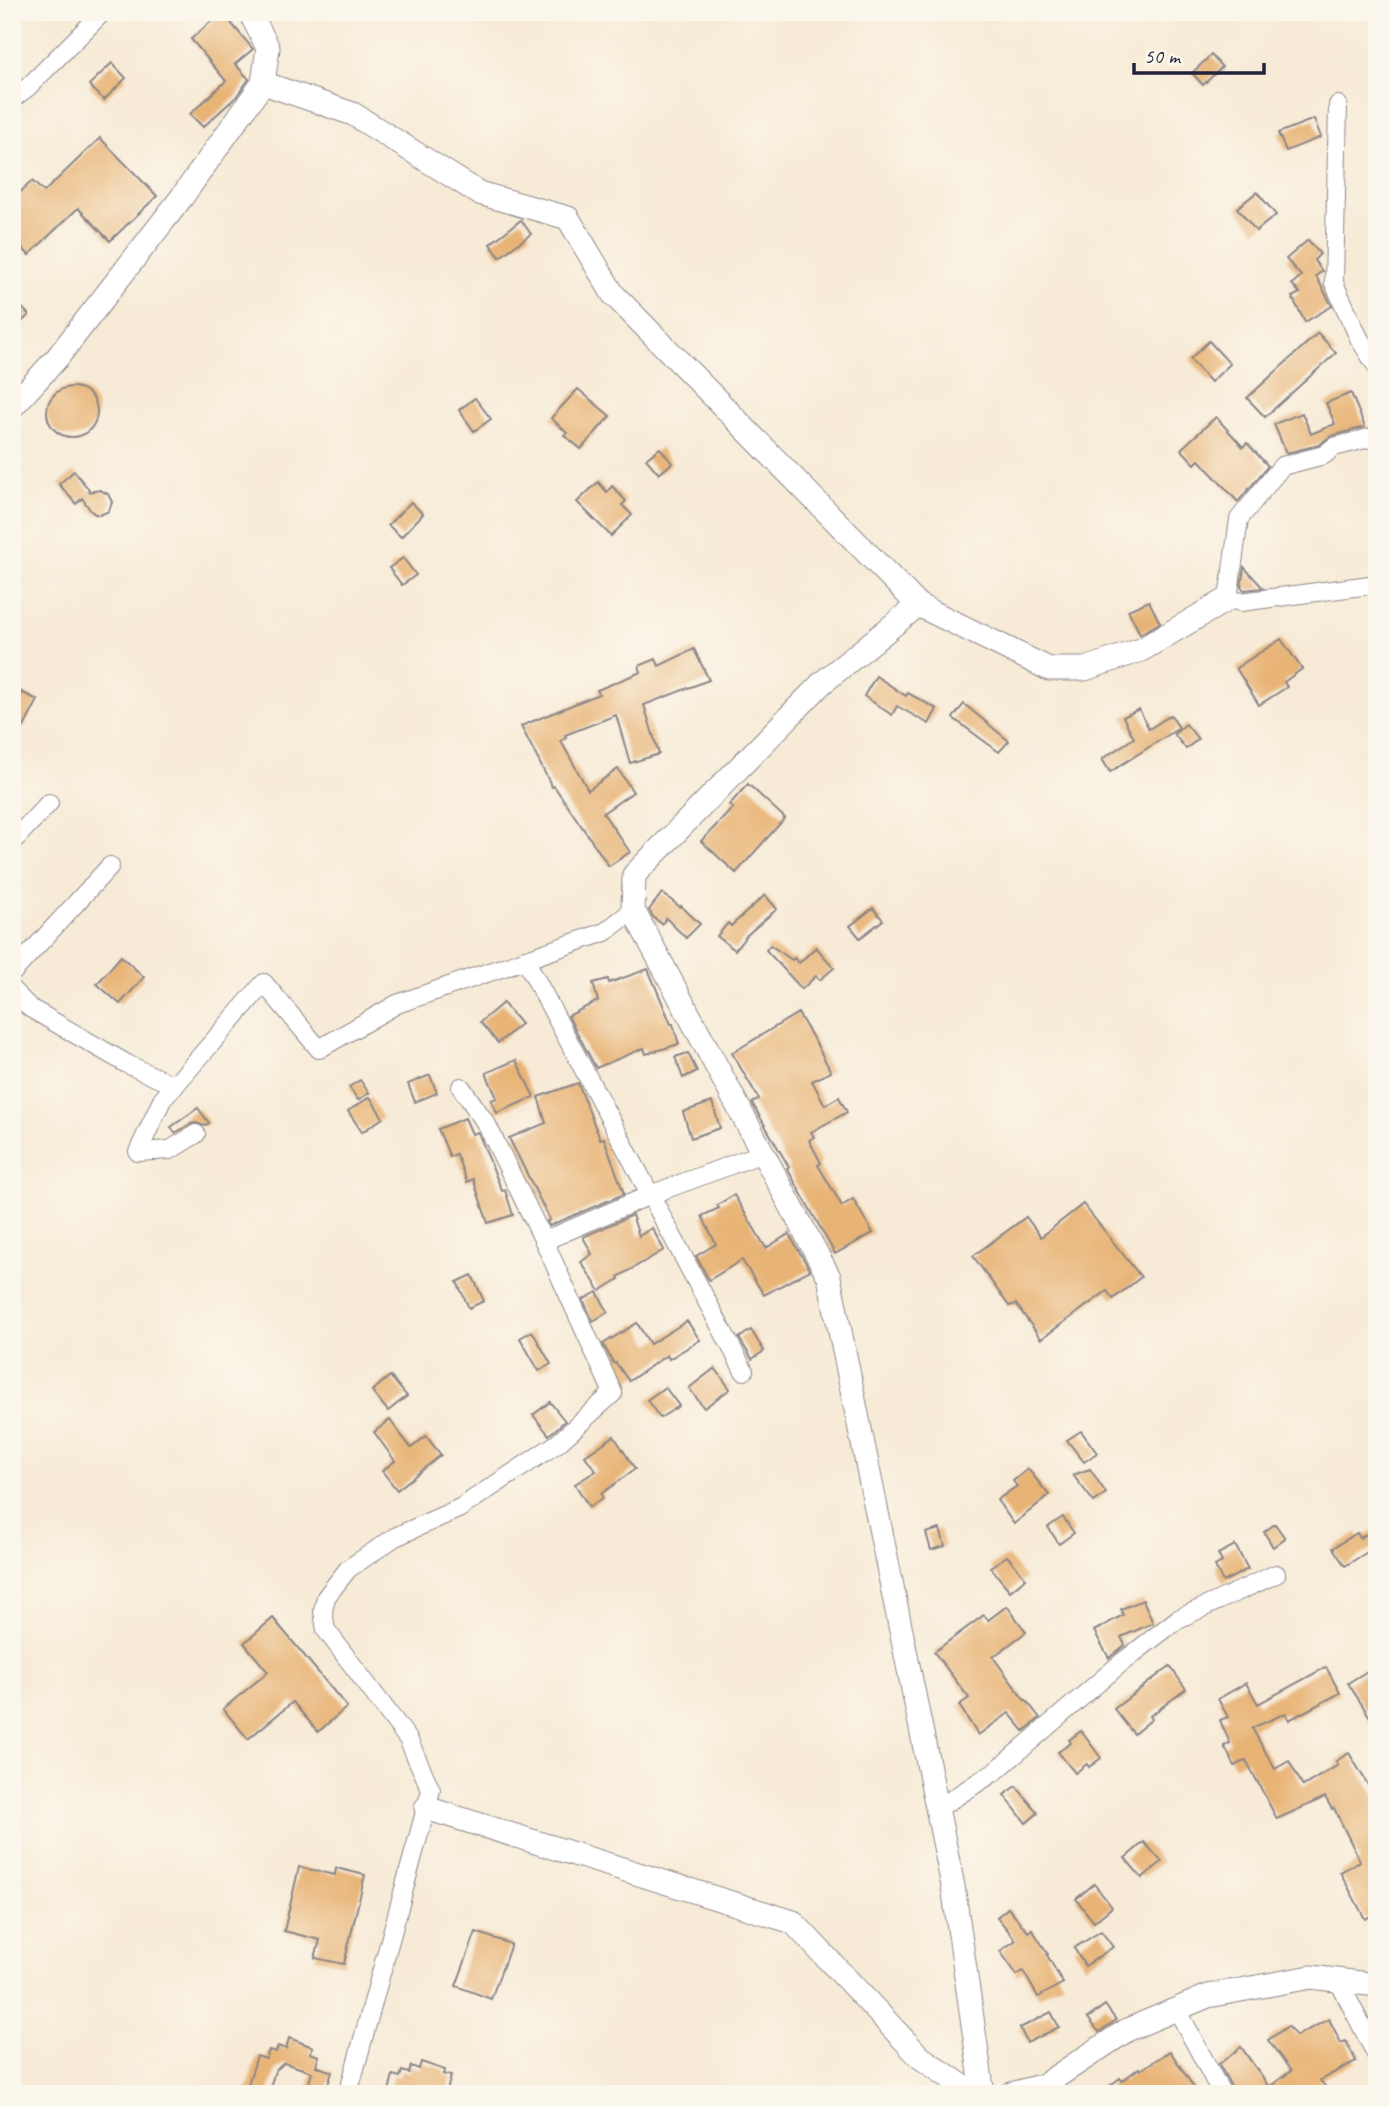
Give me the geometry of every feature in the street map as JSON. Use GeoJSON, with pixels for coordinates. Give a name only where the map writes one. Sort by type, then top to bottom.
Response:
{"type":"FeatureCollection","features":[{"type":"Feature","properties":{"kind":"street"},"geometry":{"type":"LineString","coordinates":[[12,99],[103,12]]}},
{"type":"Feature","properties":{"kind":"street"},"geometry":{"type":"LineString","coordinates":[[12,407],[57,358],[183,197],[263,83],[268,48],[250,12]]}},
{"type":"Feature","properties":{"kind":"street"},"geometry":{"type":"LineString","coordinates":[[263,83],[353,114],[479,193],[568,218],[613,294],[918,605],[1049,669],[1085,669],[1141,650],[1228,599],[1241,602],[1377,584]]}},
{"type":"Feature","properties":{"kind":"street"},"geometry":{"type":"LineString","coordinates":[[1338,105],[1334,283],[1359,338],[1377,367]]}},
{"type":"Feature","properties":{"kind":"street"},"geometry":{"type":"LineString","coordinates":[[1228,599],[1239,519],[1282,466],[1324,455],[1334,447],[1377,436]]}},
{"type":"Feature","properties":{"kind":"street"},"geometry":{"type":"LineString","coordinates":[[918,605],[822,682],[634,875],[633,910],[829,1277],[953,1886],[983,2094]]}},
{"type":"Feature","properties":{"kind":"street"},"geometry":{"type":"LineString","coordinates":[[12,842],[48,803]]}},
{"type":"Feature","properties":{"kind":"street"},"geometry":{"type":"LineString","coordinates":[[12,973],[110,866]]}},
{"type":"Feature","properties":{"kind":"street"},"geometry":{"type":"LineString","coordinates":[[196,1134],[170,1150],[138,1152],[162,1100],[264,983],[319,1049],[397,1004],[605,932],[633,910]]}},
{"type":"Feature","properties":{"kind":"street"},"geometry":{"type":"LineString","coordinates":[[525,959],[744,1371]]}},
{"type":"Feature","properties":{"kind":"street"},"geometry":{"type":"LineString","coordinates":[[12,990],[30,1007],[127,1064],[175,1086]]}},
{"type":"Feature","properties":{"kind":"street"},"geometry":{"type":"LineString","coordinates":[[348,2094],[431,1790],[408,1740],[326,1630],[323,1611],[326,1597],[348,1569],[395,1536],[460,1508],[558,1443],[613,1393],[544,1241],[487,1125],[461,1087]]}},
{"type":"Feature","properties":{"kind":"street"},"geometry":{"type":"LineString","coordinates":[[544,1241],[650,1195],[763,1153]]}},
{"type":"Feature","properties":{"kind":"street"},"geometry":{"type":"LineString","coordinates":[[937,1809],[997,1770],[1121,1662],[1178,1619],[1276,1574]]}},
{"type":"Feature","properties":{"kind":"street"},"geometry":{"type":"LineString","coordinates":[[426,1808],[793,1922],[920,2057],[974,2094]]}},
{"type":"Feature","properties":{"kind":"street"},"geometry":{"type":"LineString","coordinates":[[1011,2094],[1044,2085],[1127,2030],[1208,1996],[1311,1977],[1377,1985]]}},
{"type":"Feature","properties":{"kind":"street"},"geometry":{"type":"LineString","coordinates":[[1338,1980],[1377,2056]]}},
{"type":"Feature","properties":{"kind":"street"},"geometry":{"type":"LineString","coordinates":[[1177,2009],[1222,2094]]}},
{"type":"Feature","properties":{"kind":"building"},"geometry":{"type":"Polygon","coordinates":[[[222,12],[253,49],[235,64],[249,79],[236,97],[203,127],[190,114],[226,81],[191,39],[222,12]]]}},
{"type":"Feature","properties":{"kind":"building"},"geometry":{"type":"Polygon","coordinates":[[[1211,55],[1222,67],[1203,85],[1192,73],[1211,55]]]}},
{"type":"Feature","properties":{"kind":"building"},"geometry":{"type":"Polygon","coordinates":[[[112,63],[126,78],[104,100],[89,85],[112,63]]]}},
{"type":"Feature","properties":{"kind":"building"},"geometry":{"type":"Polygon","coordinates":[[[1314,119],[1321,137],[1286,151],[1278,133],[1314,119]]]}},
{"type":"Feature","properties":{"kind":"building"},"geometry":{"type":"Polygon","coordinates":[[[100,138],[157,196],[110,241],[78,208],[29,255],[12,237],[12,200],[32,181],[44,192],[100,138]]]}},
{"type":"Feature","properties":{"kind":"building"},"geometry":{"type":"Polygon","coordinates":[[[1257,192],[1276,215],[1256,231],[1237,208],[1257,192]]]}},
{"type":"Feature","properties":{"kind":"building"},"geometry":{"type":"Polygon","coordinates":[[[521,220],[531,234],[500,257],[490,244],[521,220]]]}},
{"type":"Feature","properties":{"kind":"building"},"geometry":{"type":"Polygon","coordinates":[[[1308,240],[1320,254],[1314,260],[1322,271],[1316,276],[1332,306],[1305,322],[1292,297],[1300,293],[1292,284],[1301,276],[1286,259],[1308,240]]]}},
{"type":"Feature","properties":{"kind":"building"},"geometry":{"type":"Polygon","coordinates":[[[12,297],[29,315],[12,331],[12,297]]]}},
{"type":"Feature","properties":{"kind":"building"},"geometry":{"type":"Polygon","coordinates":[[[1318,333],[1336,353],[1265,417],[1247,398],[1318,333]]]}},
{"type":"Feature","properties":{"kind":"building"},"geometry":{"type":"Polygon","coordinates":[[[1209,341],[1230,364],[1211,382],[1190,359],[1209,341]]]}},
{"type":"Feature","properties":{"kind":"building"},"geometry":{"type":"Polygon","coordinates":[[[72,387],[90,394],[97,412],[90,430],[72,437],[54,430],[47,412],[54,394],[72,387]]]}},
{"type":"Feature","properties":{"kind":"building"},"geometry":{"type":"Polygon","coordinates":[[[578,389],[610,416],[581,449],[564,435],[567,433],[551,418],[578,389]]]}},
{"type":"Feature","properties":{"kind":"building"},"geometry":{"type":"Polygon","coordinates":[[[1351,393],[1365,427],[1331,436],[1319,445],[1286,453],[1274,424],[1302,413],[1311,434],[1335,424],[1326,403],[1351,393]]]}},
{"type":"Feature","properties":{"kind":"building"},"geometry":{"type":"Polygon","coordinates":[[[475,398],[491,419],[474,431],[459,410],[475,398]]]}},
{"type":"Feature","properties":{"kind":"building"},"geometry":{"type":"Polygon","coordinates":[[[1216,417],[1243,447],[1247,443],[1268,466],[1238,502],[1199,460],[1195,464],[1181,449],[1216,417]]]}},
{"type":"Feature","properties":{"kind":"building"},"geometry":{"type":"Polygon","coordinates":[[[660,448],[672,463],[659,474],[646,459],[660,448]]]}},
{"type":"Feature","properties":{"kind":"building"},"geometry":{"type":"Polygon","coordinates":[[[74,471],[90,491],[88,492],[100,490],[108,494],[112,502],[109,511],[95,514],[82,498],[76,504],[59,484],[74,471]]]}},
{"type":"Feature","properties":{"kind":"building"},"geometry":{"type":"Polygon","coordinates":[[[598,482],[607,492],[612,486],[626,501],[622,505],[632,515],[611,536],[577,502],[598,482]]]}},
{"type":"Feature","properties":{"kind":"building"},"geometry":{"type":"Polygon","coordinates":[[[411,502],[423,514],[401,537],[388,525],[411,502]]]}},
{"type":"Feature","properties":{"kind":"building"},"geometry":{"type":"Polygon","coordinates":[[[403,558],[416,575],[402,585],[389,568],[403,558]]]}},
{"type":"Feature","properties":{"kind":"building"},"geometry":{"type":"Polygon","coordinates":[[[1244,567],[1263,588],[1244,590],[1241,587],[1244,567]]]}},
{"type":"Feature","properties":{"kind":"building"},"geometry":{"type":"Polygon","coordinates":[[[1149,601],[1160,623],[1140,634],[1128,610],[1149,601]]]}},
{"type":"Feature","properties":{"kind":"building"},"geometry":{"type":"Polygon","coordinates":[[[1281,639],[1302,669],[1284,682],[1287,687],[1259,705],[1236,668],[1281,639]]]}},
{"type":"Feature","properties":{"kind":"building"},"geometry":{"type":"Polygon","coordinates":[[[694,649],[709,680],[644,705],[659,754],[630,763],[616,715],[565,735],[566,738],[561,741],[588,790],[618,769],[633,792],[603,813],[630,852],[609,866],[554,786],[552,787],[521,726],[599,694],[597,690],[641,672],[639,666],[656,659],[659,666],[694,649]]]}},
{"type":"Feature","properties":{"kind":"building"},"geometry":{"type":"Polygon","coordinates":[[[876,676],[906,696],[908,693],[937,709],[929,724],[897,706],[892,715],[864,696],[876,676]]]}},
{"type":"Feature","properties":{"kind":"building"},"geometry":{"type":"Polygon","coordinates":[[[12,691],[38,700],[24,727],[12,721],[12,691]]]}},
{"type":"Feature","properties":{"kind":"building"},"geometry":{"type":"Polygon","coordinates":[[[964,704],[1009,741],[999,752],[953,718],[964,704]]]}},
{"type":"Feature","properties":{"kind":"building"},"geometry":{"type":"Polygon","coordinates":[[[1139,709],[1149,729],[1171,715],[1179,728],[1110,772],[1102,759],[1134,738],[1123,717],[1139,709]]]}},
{"type":"Feature","properties":{"kind":"building"},"geometry":{"type":"Polygon","coordinates":[[[1186,724],[1198,739],[1186,749],[1174,734],[1186,724]]]}},
{"type":"Feature","properties":{"kind":"building"},"geometry":{"type":"Polygon","coordinates":[[[748,784],[785,818],[736,873],[701,841],[733,808],[729,805],[748,784]]]}},
{"type":"Feature","properties":{"kind":"building"},"geometry":{"type":"Polygon","coordinates":[[[662,893],[700,924],[686,938],[666,918],[662,924],[649,910],[662,893]]]}},
{"type":"Feature","properties":{"kind":"building"},"geometry":{"type":"Polygon","coordinates":[[[765,895],[777,909],[747,935],[735,950],[717,936],[728,923],[731,926],[765,895]]]}},
{"type":"Feature","properties":{"kind":"building"},"geometry":{"type":"Polygon","coordinates":[[[873,908],[883,920],[860,938],[850,926],[873,908]]]}},
{"type":"Feature","properties":{"kind":"building"},"geometry":{"type":"Polygon","coordinates":[[[770,945],[799,963],[816,947],[834,968],[820,980],[816,976],[802,989],[766,950],[770,945]]]}},
{"type":"Feature","properties":{"kind":"building"},"geometry":{"type":"Polygon","coordinates":[[[121,956],[144,977],[120,1004],[97,984],[121,956]]]}},
{"type":"Feature","properties":{"kind":"building"},"geometry":{"type":"Polygon","coordinates":[[[648,969],[679,1044],[646,1054],[644,1048],[596,1068],[568,1016],[598,1001],[593,983],[608,979],[609,983],[648,969]]]}},
{"type":"Feature","properties":{"kind":"building"},"geometry":{"type":"Polygon","coordinates":[[[503,1003],[521,1024],[498,1043],[480,1022],[503,1003]]]}},
{"type":"Feature","properties":{"kind":"building"},"geometry":{"type":"Polygon","coordinates":[[[798,1013],[831,1072],[812,1081],[825,1105],[839,1097],[847,1112],[811,1132],[814,1137],[809,1140],[821,1163],[818,1165],[842,1206],[853,1199],[873,1233],[835,1254],[752,1103],[759,1099],[732,1053],[798,1013]]]}},
{"type":"Feature","properties":{"kind":"building"},"geometry":{"type":"Polygon","coordinates":[[[688,1053],[697,1071],[683,1078],[675,1057],[688,1053]]]}},
{"type":"Feature","properties":{"kind":"building"},"geometry":{"type":"Polygon","coordinates":[[[516,1060],[534,1097],[497,1113],[491,1100],[497,1098],[486,1073],[516,1060]]]}},
{"type":"Feature","properties":{"kind":"building"},"geometry":{"type":"Polygon","coordinates":[[[430,1075],[437,1093],[415,1102],[408,1084],[430,1075]]]}},
{"type":"Feature","properties":{"kind":"building"},"geometry":{"type":"Polygon","coordinates":[[[360,1080],[369,1093],[358,1100],[349,1087],[360,1080]]]}},
{"type":"Feature","properties":{"kind":"building"},"geometry":{"type":"Polygon","coordinates":[[[578,1083],[600,1139],[604,1138],[624,1194],[549,1226],[547,1221],[550,1220],[509,1138],[546,1123],[538,1097],[578,1083]]]}},
{"type":"Feature","properties":{"kind":"building"},"geometry":{"type":"Polygon","coordinates":[[[370,1097],[383,1118],[362,1132],[348,1111],[370,1097]]]}},
{"type":"Feature","properties":{"kind":"building"},"geometry":{"type":"Polygon","coordinates":[[[712,1102],[720,1128],[691,1138],[683,1112],[712,1102]]]}},
{"type":"Feature","properties":{"kind":"building"},"geometry":{"type":"Polygon","coordinates":[[[198,1108],[209,1123],[204,1126],[191,1124],[175,1133],[171,1127],[198,1108]]]}},
{"type":"Feature","properties":{"kind":"building"},"geometry":{"type":"Polygon","coordinates":[[[465,1118],[472,1134],[478,1132],[502,1191],[505,1190],[513,1215],[488,1223],[473,1179],[467,1182],[456,1154],[450,1157],[438,1129],[465,1118]]]}},
{"type":"Feature","properties":{"kind":"building"},"geometry":{"type":"Polygon","coordinates":[[[734,1195],[766,1248],[789,1234],[810,1270],[764,1295],[742,1260],[709,1280],[696,1256],[716,1244],[702,1216],[719,1208],[717,1205],[734,1195]]]}},
{"type":"Feature","properties":{"kind":"building"},"geometry":{"type":"Polygon","coordinates":[[[1083,1204],[1141,1277],[1113,1299],[1107,1291],[1041,1339],[1016,1304],[1009,1306],[973,1256],[1026,1217],[1041,1237],[1083,1204]]]}},
{"type":"Feature","properties":{"kind":"building"},"geometry":{"type":"Polygon","coordinates":[[[632,1215],[639,1236],[652,1228],[664,1250],[600,1291],[581,1262],[592,1254],[583,1237],[632,1215]]]}},
{"type":"Feature","properties":{"kind":"building"},"geometry":{"type":"Polygon","coordinates":[[[472,1275],[484,1301],[469,1308],[457,1282],[472,1275]]]}},
{"type":"Feature","properties":{"kind":"building"},"geometry":{"type":"Polygon","coordinates":[[[597,1292],[608,1312],[593,1321],[583,1300],[597,1292]]]}},
{"type":"Feature","properties":{"kind":"building"},"geometry":{"type":"Polygon","coordinates":[[[687,1321],[700,1340],[669,1359],[667,1355],[629,1381],[616,1363],[614,1364],[603,1344],[637,1323],[650,1344],[687,1321]]]}},
{"type":"Feature","properties":{"kind":"building"},"geometry":{"type":"Polygon","coordinates":[[[751,1330],[764,1351],[752,1359],[739,1338],[751,1330]]]}},
{"type":"Feature","properties":{"kind":"building"},"geometry":{"type":"Polygon","coordinates":[[[532,1331],[551,1364],[539,1371],[520,1338],[532,1331]]]}},
{"type":"Feature","properties":{"kind":"building"},"geometry":{"type":"Polygon","coordinates":[[[715,1368],[730,1389],[704,1408],[689,1388],[715,1368]]]}},
{"type":"Feature","properties":{"kind":"building"},"geometry":{"type":"Polygon","coordinates":[[[390,1376],[407,1396],[388,1411],[372,1391],[390,1376]]]}},
{"type":"Feature","properties":{"kind":"building"},"geometry":{"type":"Polygon","coordinates":[[[665,1387],[679,1406],[660,1418],[647,1400],[665,1387]]]}},
{"type":"Feature","properties":{"kind":"building"},"geometry":{"type":"Polygon","coordinates":[[[550,1402],[565,1421],[549,1435],[533,1415],[550,1402]]]}},
{"type":"Feature","properties":{"kind":"building"},"geometry":{"type":"Polygon","coordinates":[[[390,1420],[411,1448],[426,1436],[441,1455],[397,1490],[382,1471],[395,1461],[374,1432],[390,1420]]]}},
{"type":"Feature","properties":{"kind":"building"},"geometry":{"type":"Polygon","coordinates":[[[1081,1431],[1097,1453],[1084,1462],[1067,1440],[1081,1431]]]}},
{"type":"Feature","properties":{"kind":"building"},"geometry":{"type":"Polygon","coordinates":[[[614,1436],[635,1469],[601,1494],[603,1498],[589,1507],[575,1484],[596,1471],[585,1456],[614,1436]]]}},
{"type":"Feature","properties":{"kind":"building"},"geometry":{"type":"Polygon","coordinates":[[[1028,1469],[1049,1495],[1014,1524],[997,1500],[1017,1486],[1013,1481],[1028,1469]]]}},
{"type":"Feature","properties":{"kind":"building"},"geometry":{"type":"Polygon","coordinates":[[[1090,1469],[1106,1493],[1094,1502],[1073,1475],[1090,1469]]]}},
{"type":"Feature","properties":{"kind":"building"},"geometry":{"type":"Polygon","coordinates":[[[1063,1517],[1074,1533],[1059,1544],[1048,1527],[1063,1517]]]}},
{"type":"Feature","properties":{"kind":"building"},"geometry":{"type":"Polygon","coordinates":[[[1275,1524],[1285,1538],[1273,1547],[1264,1532],[1275,1524]]]}},
{"type":"Feature","properties":{"kind":"building"},"geometry":{"type":"Polygon","coordinates":[[[1377,1528],[1377,1546],[1345,1566],[1333,1548],[1357,1533],[1360,1538],[1377,1528]]]}},
{"type":"Feature","properties":{"kind":"building"},"geometry":{"type":"Polygon","coordinates":[[[940,1529],[945,1546],[931,1550],[926,1533],[940,1529]]]}},
{"type":"Feature","properties":{"kind":"building"},"geometry":{"type":"Polygon","coordinates":[[[1235,1545],[1248,1569],[1223,1582],[1215,1566],[1222,1562],[1218,1554],[1235,1545]]]}},
{"type":"Feature","properties":{"kind":"building"},"geometry":{"type":"Polygon","coordinates":[[[1007,1556],[1026,1578],[1010,1591],[990,1567],[1007,1556]]]}},
{"type":"Feature","properties":{"kind":"building"},"geometry":{"type":"Polygon","coordinates":[[[1143,1600],[1153,1623],[1121,1637],[1125,1645],[1109,1658],[1094,1631],[1123,1615],[1121,1609],[1143,1600]]]}},
{"type":"Feature","properties":{"kind":"building"},"geometry":{"type":"Polygon","coordinates":[[[1007,1606],[1026,1632],[993,1657],[1040,1718],[1024,1731],[1009,1713],[978,1735],[959,1705],[969,1698],[934,1652],[984,1615],[988,1620],[1007,1606]]]}},
{"type":"Feature","properties":{"kind":"building"},"geometry":{"type":"Polygon","coordinates":[[[273,1618],[347,1707],[318,1732],[293,1702],[248,1739],[223,1709],[268,1672],[244,1643],[273,1618]]]}},
{"type":"Feature","properties":{"kind":"building"},"geometry":{"type":"Polygon","coordinates":[[[1377,1665],[1377,1728],[1348,1683],[1377,1665]]]}},
{"type":"Feature","properties":{"kind":"building"},"geometry":{"type":"Polygon","coordinates":[[[1170,1666],[1186,1689],[1150,1716],[1152,1719],[1134,1734],[1114,1709],[1170,1666]]]}},
{"type":"Feature","properties":{"kind":"building"},"geometry":{"type":"Polygon","coordinates":[[[1326,1667],[1340,1693],[1289,1720],[1286,1713],[1252,1728],[1275,1769],[1289,1761],[1303,1786],[1338,1765],[1336,1761],[1349,1753],[1377,1800],[1377,1913],[1365,1919],[1340,1872],[1360,1861],[1334,1808],[1332,1809],[1325,1797],[1277,1819],[1246,1760],[1235,1766],[1224,1746],[1230,1743],[1220,1720],[1228,1717],[1218,1699],[1246,1683],[1258,1704],[1326,1667]]]}},
{"type":"Feature","properties":{"kind":"building"},"geometry":{"type":"Polygon","coordinates":[[[1081,1731],[1101,1758],[1075,1773],[1058,1752],[1071,1743],[1069,1740],[1081,1731]]]}},
{"type":"Feature","properties":{"kind":"building"},"geometry":{"type":"Polygon","coordinates":[[[1016,1786],[1038,1813],[1026,1823],[1004,1795],[1016,1786]]]}},
{"type":"Feature","properties":{"kind":"building"},"geometry":{"type":"Polygon","coordinates":[[[1144,1842],[1162,1862],[1142,1878],[1125,1858],[1144,1842]]]}},
{"type":"Feature","properties":{"kind":"building"},"geometry":{"type":"Polygon","coordinates":[[[299,1867],[335,1875],[336,1868],[365,1875],[344,1964],[315,1958],[320,1940],[284,1931],[299,1867]]]}},
{"type":"Feature","properties":{"kind":"building"},"geometry":{"type":"Polygon","coordinates":[[[1094,1884],[1112,1907],[1094,1922],[1076,1899],[1094,1884]]]}},
{"type":"Feature","properties":{"kind":"building"},"geometry":{"type":"Polygon","coordinates":[[[1008,1908],[1028,1932],[1032,1929],[1063,1983],[1038,1997],[1023,1971],[1017,1975],[1000,1951],[1016,1940],[997,1917],[1008,1908]]]}},
{"type":"Feature","properties":{"kind":"building"},"geometry":{"type":"Polygon","coordinates":[[[1101,1931],[1113,1947],[1085,1966],[1074,1948],[1101,1931]]]}},
{"type":"Feature","properties":{"kind":"building"},"geometry":{"type":"Polygon","coordinates":[[[476,1932],[511,1944],[491,1999],[456,1986],[476,1932]]]}},
{"type":"Feature","properties":{"kind":"building"},"geometry":{"type":"Polygon","coordinates":[[[1105,2005],[1116,2020],[1099,2032],[1088,2018],[1105,2005]]]}},
{"type":"Feature","properties":{"kind":"building"},"geometry":{"type":"Polygon","coordinates":[[[1051,2012],[1059,2027],[1027,2043],[1020,2028],[1051,2012]]]}},
{"type":"Feature","properties":{"kind":"building"},"geometry":{"type":"Polygon","coordinates":[[[1329,2019],[1341,2043],[1346,2041],[1356,2061],[1320,2080],[1331,2094],[1235,2094],[1219,2064],[1241,2047],[1269,2087],[1291,2071],[1268,2040],[1288,2026],[1296,2036],[1329,2019]]]}},
{"type":"Feature","properties":{"kind":"building"},"geometry":{"type":"Polygon","coordinates":[[[289,2038],[313,2047],[310,2053],[319,2056],[316,2066],[332,2072],[325,2094],[306,2094],[312,2072],[284,2063],[275,2071],[268,2094],[246,2091],[257,2056],[266,2059],[269,2050],[276,2052],[278,2046],[286,2049],[289,2038]]]}},
{"type":"Feature","properties":{"kind":"building"},"geometry":{"type":"Polygon","coordinates":[[[1170,2051],[1198,2094],[1099,2094],[1120,2078],[1122,2081],[1170,2051]]]}},
{"type":"Feature","properties":{"kind":"building"},"geometry":{"type":"Polygon","coordinates":[[[421,2062],[445,2070],[443,2074],[451,2076],[446,2094],[429,2094],[413,2088],[411,2094],[389,2091],[393,2075],[400,2077],[402,2071],[409,2073],[411,2066],[419,2069],[421,2062]]]}}]}
